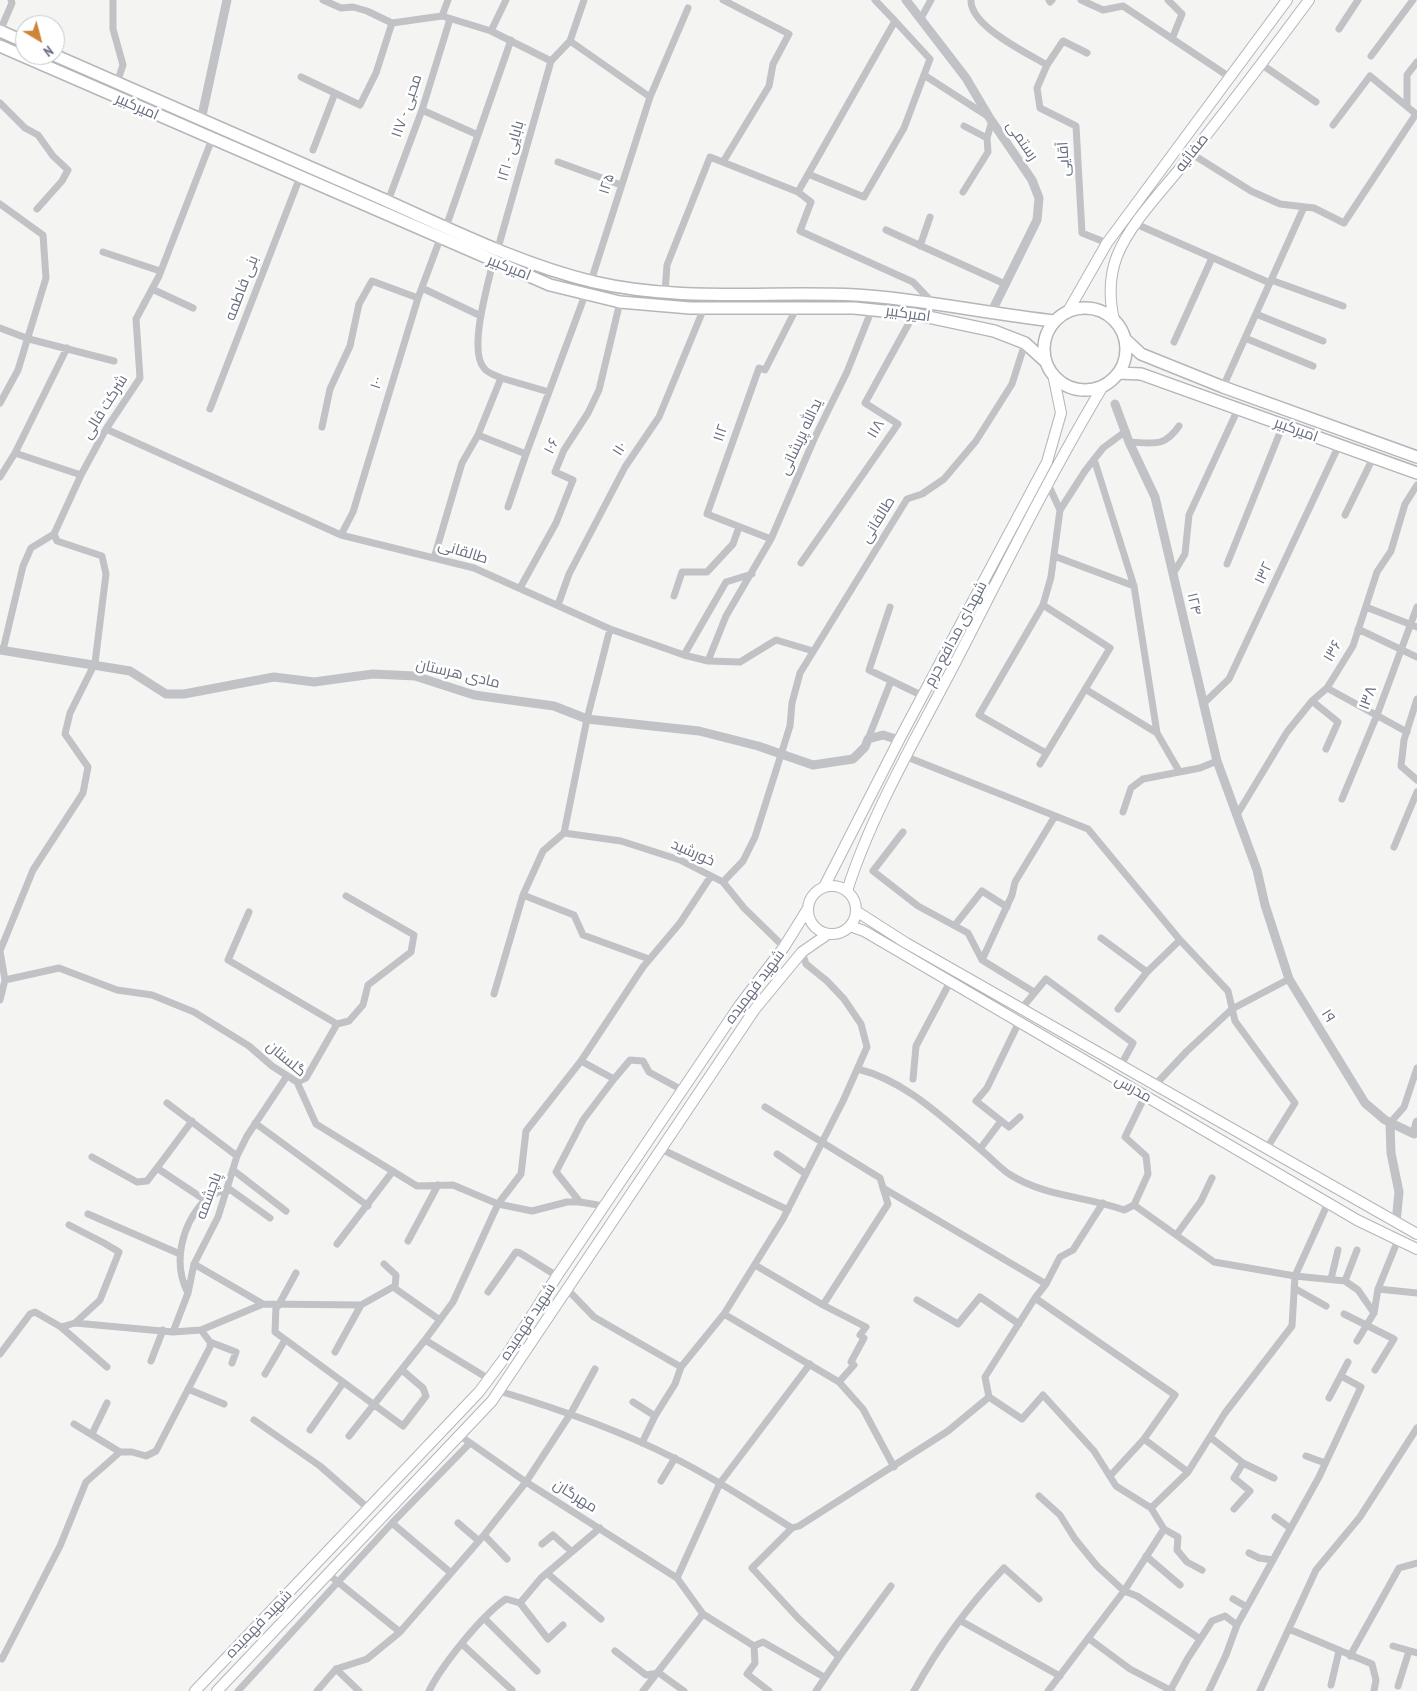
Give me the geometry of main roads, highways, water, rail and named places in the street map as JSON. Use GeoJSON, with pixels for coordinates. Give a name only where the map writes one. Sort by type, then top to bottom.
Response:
{"type":"FeatureCollection","features":[{"type":"Feature","properties":{"kind":"main road","name":"صفائیه"},"geometry":{"type":"LineString","coordinates":[[1067,313],[1107,243],[1287,0]]}},
{"type":"Feature","properties":{"kind":"main road","name":"صفائیه"},"geometry":{"type":"LineString","coordinates":[[1114,320],[1110,291],[1111,274],[1118,254],[1136,224],[1192,154],[1308,0]]}},
{"type":"Feature","properties":{"kind":"main road"},"geometry":{"type":"LineString","coordinates":[[0,31],[15,38]]}},
{"type":"Feature","properties":{"kind":"main road","name":"امیرکبیر"},"geometry":{"type":"LineString","coordinates":[[0,46],[15,52]]}},
{"type":"Feature","properties":{"kind":"main road","name":"امیرکبیر"},"geometry":{"type":"LineString","coordinates":[[65,60],[446,227],[557,271],[591,281],[665,292],[855,295],[933,303],[1055,322]]}},
{"type":"Feature","properties":{"kind":"main road","name":"امیرکبیر"},"geometry":{"type":"LineString","coordinates":[[44,65],[440,239],[550,285],[620,302],[704,308],[872,309],[914,314],[994,331],[1025,343],[1046,362]]}},
{"type":"Feature","properties":{"kind":"main road"},"geometry":{"type":"LineString","coordinates":[[783,295],[783,308]]}},
{"type":"Feature","properties":{"kind":"main road"},"geometry":{"type":"LineString","coordinates":[[1087,308],[1102,312],[1114,320],[1125,338],[1126,353],[1118,373],[1102,386],[1091,389],[1078,389],[1064,384],[1053,374],[1046,362],[1045,340],[1055,322],[1073,310],[1087,308]]}},
{"type":"Feature","properties":{"kind":"main road","name":"امیرکبیر"},"geometry":{"type":"LineString","coordinates":[[1125,338],[1141,354],[1277,407],[1417,457]]}},
{"type":"Feature","properties":{"kind":"main road","name":"امیرکبیر"},"geometry":{"type":"LineString","coordinates":[[1118,373],[1141,374],[1417,474]]}},
{"type":"Feature","properties":{"kind":"main road","name":"شهدای مدافع حرم"},"geometry":{"type":"LineString","coordinates":[[824,887],[899,740],[1047,462],[1061,413],[1053,374]]}},
{"type":"Feature","properties":{"kind":"main road","name":"شهدای مدافع حرم"},"geometry":{"type":"LineString","coordinates":[[846,891],[856,863],[906,757],[1048,484],[1102,386]]}},
{"type":"Feature","properties":{"kind":"main road"},"geometry":{"type":"LineString","coordinates":[[1277,407],[1278,423]]}},
{"type":"Feature","properties":{"kind":"main road"},"geometry":{"type":"LineString","coordinates":[[1047,462],[1054,461],[1057,467]]}},
{"type":"Feature","properties":{"kind":"main road"},"geometry":{"type":"LineString","coordinates":[[832,886],[846,891],[852,896],[856,911],[850,926],[844,931],[828,934],[816,928],[808,917],[807,910],[812,896],[824,887],[832,886]]}},
{"type":"Feature","properties":{"kind":"main road","name":"شهید فهمیده"},"geometry":{"type":"LineString","coordinates":[[195,1691],[450,1424],[488,1380],[506,1356],[557,1276],[709,1050],[784,947],[807,910]]}},
{"type":"Feature","properties":{"kind":"main road","name":"مدرس"},"geometry":{"type":"LineString","coordinates":[[856,911],[906,943],[1417,1234]]}},
{"type":"Feature","properties":{"kind":"main road","name":"مدرس"},"geometry":{"type":"LineString","coordinates":[[850,926],[864,931],[1328,1203],[1417,1249]]}},
{"type":"Feature","properties":{"kind":"main road","name":"شهید فهمیده"},"geometry":{"type":"LineString","coordinates":[[217,1691],[227,1686],[328,1574],[460,1435],[499,1391],[566,1288],[755,1010],[802,952],[828,934]]}},
{"type":"Feature","properties":{"kind":"main road"},"geometry":{"type":"LineString","coordinates":[[722,1032],[727,1041],[734,1041]]}},
{"type":"Feature","properties":{"kind":"main road"},"geometry":{"type":"LineString","coordinates":[[709,1050],[718,1051],[722,1058]]}},
{"type":"Feature","properties":{"kind":"main road"},"geometry":{"type":"LineString","coordinates":[[1196,1126],[1202,1111]]}},
{"type":"Feature","properties":{"kind":"main road"},"geometry":{"type":"LineString","coordinates":[[405,1471],[408,1478],[416,1481]]}},
{"type":"Feature","properties":{"kind":"main road"},"geometry":{"type":"LineString","coordinates":[[389,1488],[398,1489],[400,1497]]}}]}
